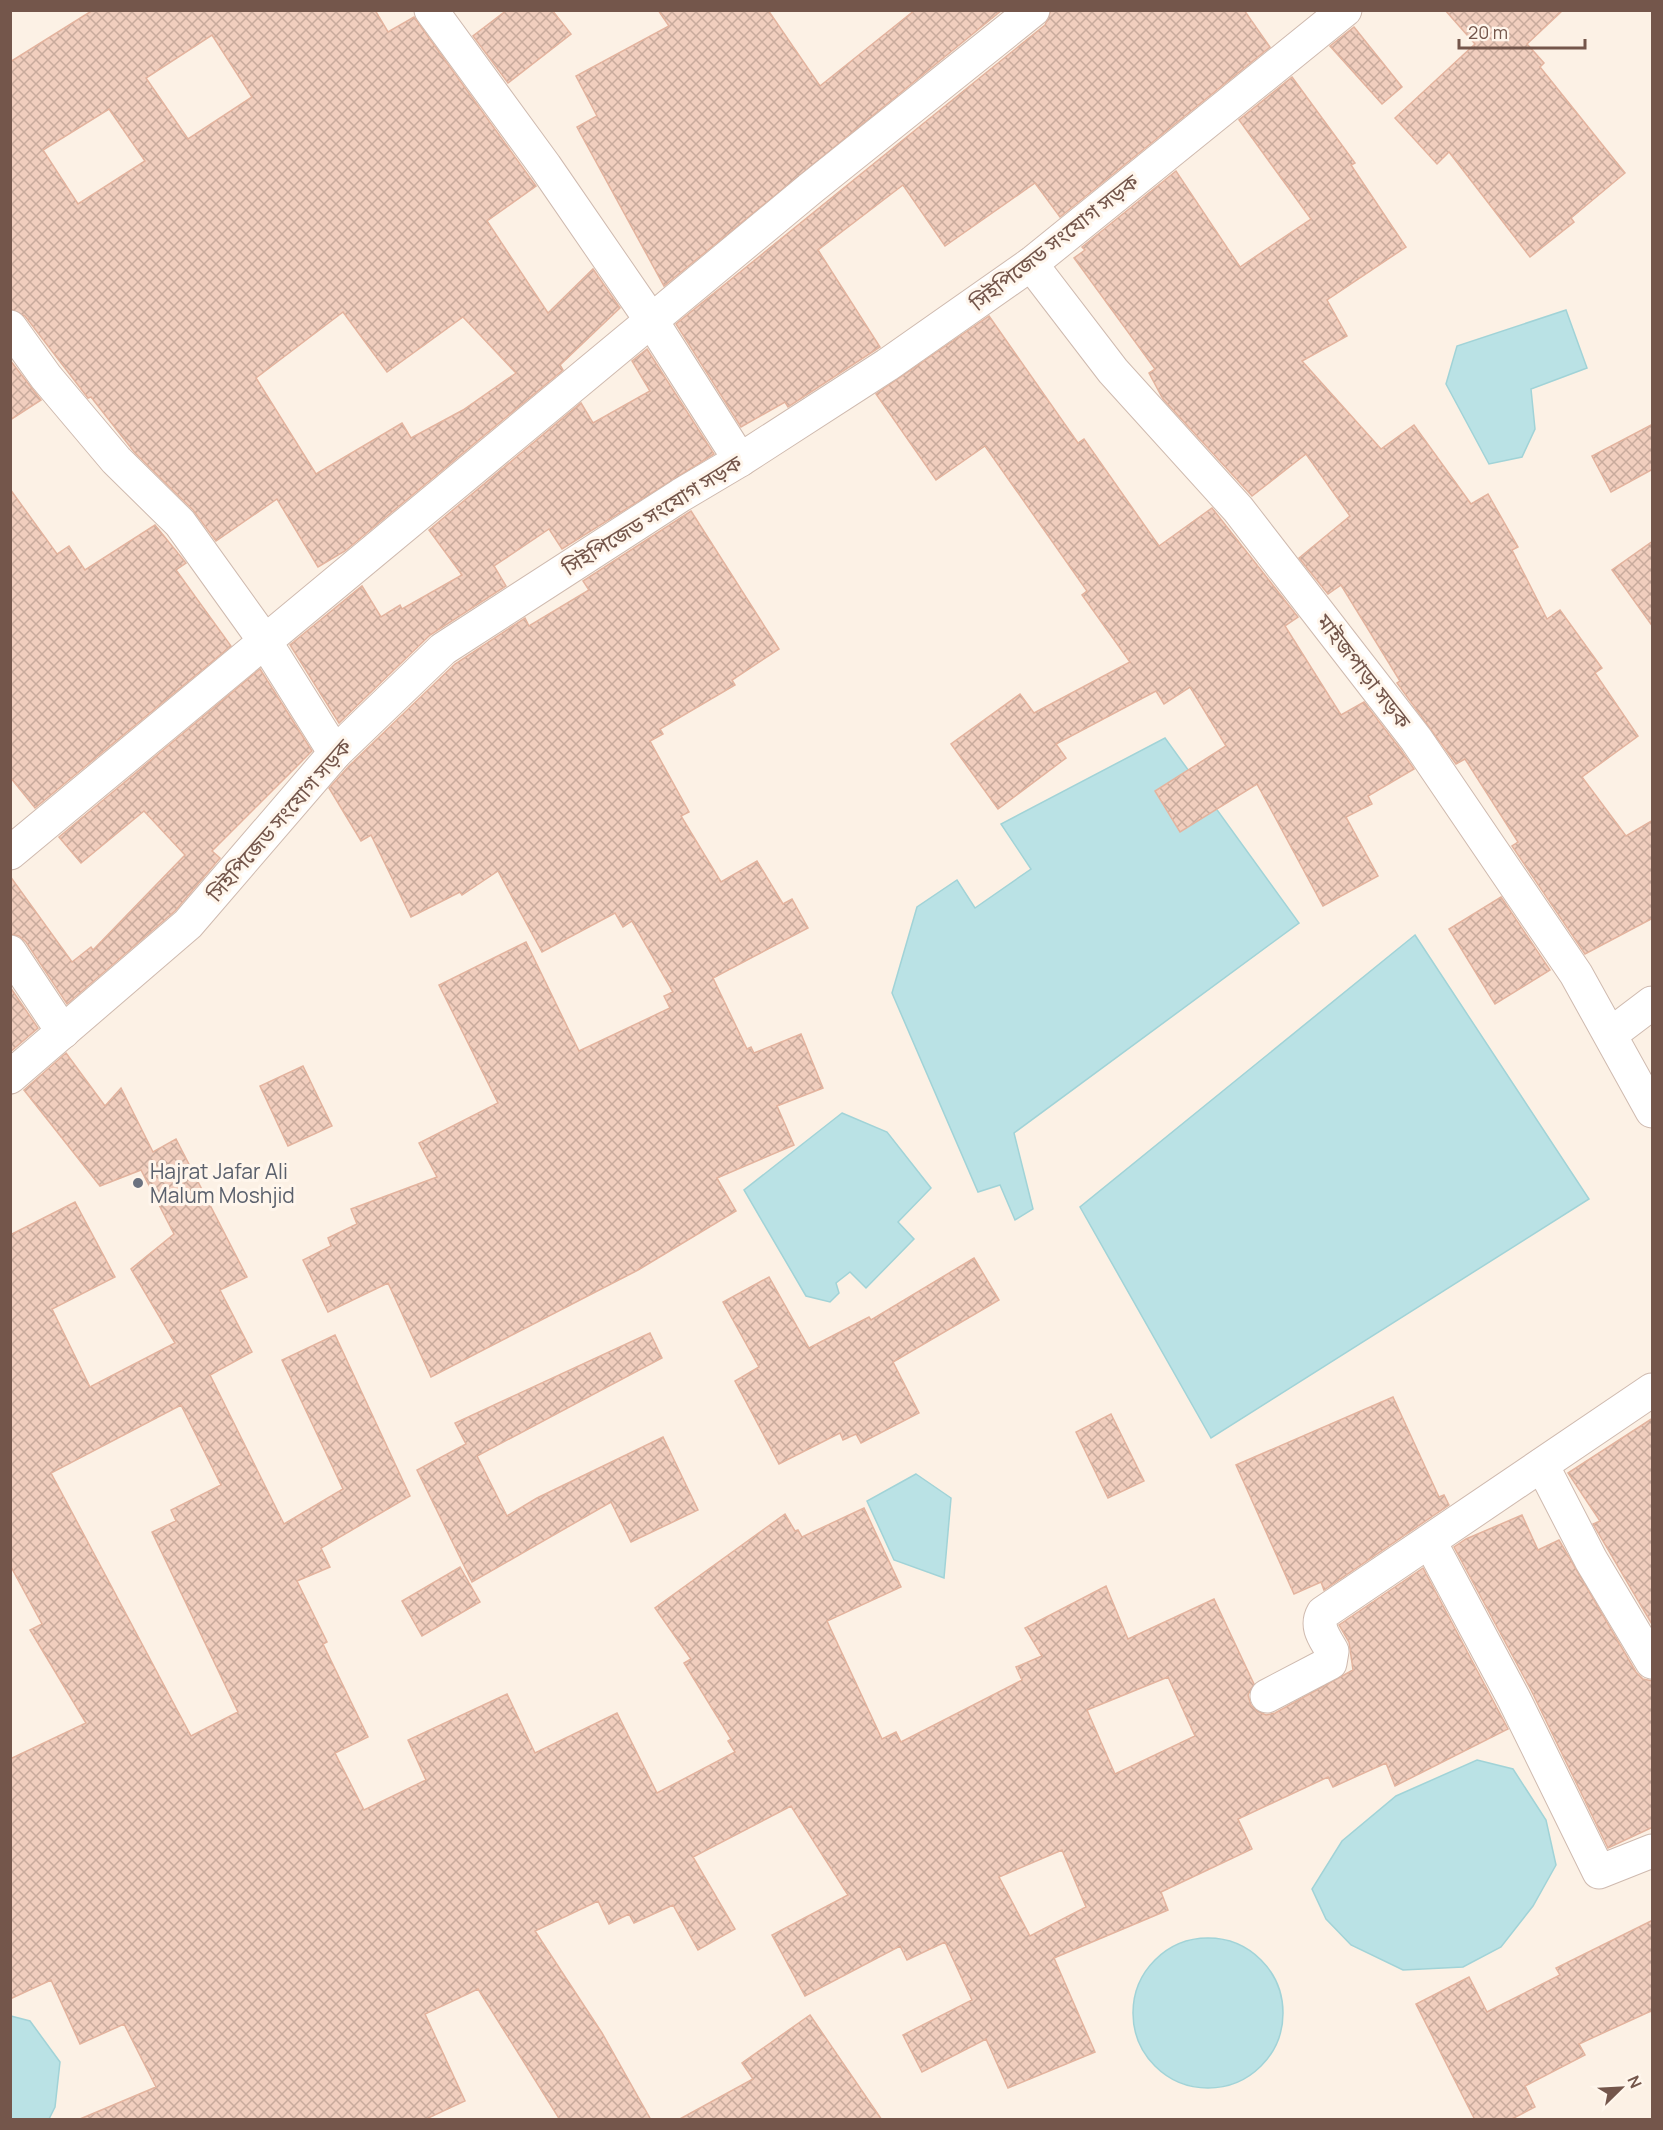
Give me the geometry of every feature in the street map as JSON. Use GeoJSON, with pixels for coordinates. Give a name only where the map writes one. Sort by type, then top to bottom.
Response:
{"type":"FeatureCollection","features":[{"type":"Feature","properties":{"kind":"street"},"geometry":{"type":"LineString","coordinates":[[431,10],[651,320],[740,460]]}},
{"type":"Feature","properties":{"kind":"street"},"geometry":{"type":"LineString","coordinates":[[10,853],[651,320],[1033,10]]}},
{"type":"Feature","properties":{"kind":"street","name":"সিইপিজেড সংযোগ সড়ক"},"geometry":{"type":"LineString","coordinates":[[10,1077],[188,924],[335,753],[443,649],[887,365],[1031,264],[1345,10]]}},
{"type":"Feature","properties":{"kind":"street","name":"মাইজপাড়া সড়ক"},"geometry":{"type":"LineString","coordinates":[[1031,264],[1113,371],[1238,509],[1416,739],[1528,900],[1611,1034],[1653,1111]]}},
{"type":"Feature","properties":{"kind":"street"},"geometry":{"type":"LineString","coordinates":[[10,327],[46,376],[116,460],[180,523],[264,640],[335,753]]}},
{"type":"Feature","properties":{"kind":"street"},"geometry":{"type":"LineString","coordinates":[[10,952],[63,1032]]}},
{"type":"Feature","properties":{"kind":"street"},"geometry":{"type":"LineString","coordinates":[[1611,1034],[1653,1003]]}},
{"type":"Feature","properties":{"kind":"street"},"geometry":{"type":"LineString","coordinates":[[1267,1696],[1330,1663],[1332,1651],[1320,1629],[1319,1620],[1323,1613],[1653,1390]]}},
{"type":"Feature","properties":{"kind":"street"},"geometry":{"type":"LineString","coordinates":[[1542,1465],[1591,1560],[1653,1662]]}},
{"type":"Feature","properties":{"kind":"street"},"geometry":{"type":"LineString","coordinates":[[1430,1542],[1514,1699],[1599,1872],[1653,1851]]}},
{"type":"Feature","properties":{"kind":"water"},"geometry":{"type":"Polygon","coordinates":[[[1566,310],[1587,368],[1531,389],[1535,429],[1522,457],[1489,464],[1446,384],[1457,346],[1566,310]]]}},
{"type":"Feature","properties":{"kind":"water"},"geometry":{"type":"Polygon","coordinates":[[[1165,738],[1299,923],[1014,1133],[1033,1209],[1015,1220],[1000,1185],[978,1192],[892,993],[917,907],[957,880],[975,908],[1031,869],[1001,824],[1165,738]]]}},
{"type":"Feature","properties":{"kind":"water"},"geometry":{"type":"Polygon","coordinates":[[[1415,935],[1589,1199],[1211,1438],[1080,1207],[1415,935]]]}},
{"type":"Feature","properties":{"kind":"water"},"geometry":{"type":"Polygon","coordinates":[[[842,1113],[887,1132],[931,1188],[898,1222],[914,1239],[866,1288],[850,1272],[836,1283],[839,1293],[830,1302],[806,1296],[744,1190],[842,1113]]]}},
{"type":"Feature","properties":{"kind":"water"},"geometry":{"type":"Polygon","coordinates":[[[916,1474],[951,1498],[944,1578],[894,1560],[867,1501],[916,1474]]]}},
{"type":"Feature","properties":{"kind":"water"},"geometry":{"type":"Polygon","coordinates":[[[1477,1760],[1513,1769],[1546,1820],[1556,1865],[1533,1906],[1501,1947],[1463,1967],[1403,1970],[1351,1945],[1326,1919],[1312,1889],[1342,1841],[1396,1796],[1477,1760]]]}},
{"type":"Feature","properties":{"kind":"water"},"geometry":{"type":"Polygon","coordinates":[[[1208,1938],[1237,1944],[1261,1960],[1277,1984],[1283,2013],[1277,2042],[1261,2066],[1237,2082],[1208,2088],[1179,2082],[1155,2066],[1139,2042],[1133,2013],[1139,1984],[1155,1960],[1179,1944],[1208,1938]]]}},
{"type":"Feature","properties":{"kind":"water"},"geometry":{"type":"Polygon","coordinates":[[[11,2016],[30,2021],[60,2062],[55,2107],[49,2119],[11,2119],[11,2016]]]}},
{"type":"Feature","properties":{"kind":"building"},"geometry":{"type":"Polygon","coordinates":[[[93,10],[375,10],[388,32],[414,17],[536,186],[487,221],[548,313],[593,269],[620,308],[560,365],[563,370],[345,551],[318,567],[277,499],[216,541],[193,510],[135,453],[91,397],[88,398],[25,316],[10,309],[10,62],[93,10]],[[212,35],[146,78],[188,139],[252,97],[212,35]],[[109,109],[43,150],[78,204],[145,161],[109,109]],[[343,312],[256,378],[316,474],[402,423],[411,438],[463,410],[516,373],[463,317],[387,372],[343,312]]]}},
{"type":"Feature","properties":{"kind":"building"},"geometry":{"type":"Polygon","coordinates":[[[507,10],[552,10],[571,34],[508,83],[473,36],[507,10]]]}},
{"type":"Feature","properties":{"kind":"building"},"geometry":{"type":"Polygon","coordinates":[[[658,10],[768,10],[820,86],[915,10],[1002,10],[664,286],[577,127],[597,116],[576,76],[669,26],[658,10]]]}},
{"type":"Feature","properties":{"kind":"building"},"geometry":{"type":"Polygon","coordinates":[[[1051,10],[1244,10],[1270,47],[1060,217],[1035,183],[945,246],[903,185],[818,250],[880,347],[788,407],[785,402],[741,427],[676,324],[1045,25],[1051,10]]]}},
{"type":"Feature","properties":{"kind":"building"},"geometry":{"type":"Polygon","coordinates":[[[1445,10],[1563,10],[1527,44],[1544,63],[1540,67],[1625,173],[1571,218],[1574,222],[1530,257],[1449,152],[1437,164],[1395,118],[1475,44],[1445,10]]]}},
{"type":"Feature","properties":{"kind":"building"},"geometry":{"type":"Polygon","coordinates":[[[1354,27],[1402,87],[1382,104],[1330,46],[1354,27]]]}},
{"type":"Feature","properties":{"kind":"building"},"geometry":{"type":"Polygon","coordinates":[[[1292,77],[1355,163],[1351,165],[1406,247],[1327,300],[1347,336],[1302,361],[1381,449],[1414,425],[1471,504],[1488,494],[1518,547],[1512,550],[1547,619],[1560,610],[1602,668],[1595,673],[1638,736],[1582,777],[1626,836],[1653,820],[1653,918],[1585,954],[1512,846],[1518,842],[1465,759],[1456,764],[1397,683],[1400,681],[1341,585],[1328,594],[1299,558],[1350,516],[1306,454],[1252,496],[1163,399],[1149,373],[1155,369],[1074,258],[1085,250],[1082,247],[1176,171],[1240,267],[1311,219],[1239,120],[1292,77]]]}},
{"type":"Feature","properties":{"kind":"building"},"geometry":{"type":"Polygon","coordinates":[[[989,316],[1078,443],[1084,439],[1159,546],[1212,508],[1298,617],[1285,626],[1341,715],[1364,702],[1401,750],[1414,769],[1368,796],[1372,804],[1346,817],[1378,876],[1323,906],[1257,784],[1180,832],[1155,791],[1226,746],[1190,687],[1164,704],[1156,691],[1056,744],[1066,758],[998,809],[951,744],[1020,694],[1034,713],[1130,662],[1082,595],[1087,591],[985,446],[936,480],[876,394],[989,316]]]}},
{"type":"Feature","properties":{"kind":"building"},"geometry":{"type":"Polygon","coordinates":[[[647,349],[714,454],[562,549],[549,529],[494,566],[506,586],[430,635],[339,723],[290,645],[362,586],[381,617],[400,605],[402,609],[462,575],[429,530],[581,403],[593,423],[650,391],[632,361],[647,349]]]}},
{"type":"Feature","properties":{"kind":"building"},"geometry":{"type":"Polygon","coordinates":[[[10,360],[41,400],[10,420],[10,360]]]}},
{"type":"Feature","properties":{"kind":"building"},"geometry":{"type":"Polygon","coordinates":[[[1653,424],[1653,469],[1611,492],[1592,456],[1653,424]]]}},
{"type":"Feature","properties":{"kind":"building"},"geometry":{"type":"Polygon","coordinates":[[[10,489],[57,554],[69,546],[85,570],[155,525],[186,563],[176,570],[231,646],[35,808],[10,777],[10,489]]]}},
{"type":"Feature","properties":{"kind":"building"},"geometry":{"type":"Polygon","coordinates":[[[691,511],[779,649],[732,680],[735,685],[660,729],[663,734],[650,741],[689,812],[681,816],[721,882],[757,861],[783,904],[792,899],[808,928],[713,978],[747,1049],[751,1047],[754,1053],[801,1034],[823,1088],[777,1106],[794,1145],[717,1178],[736,1211],[638,1270],[431,1377],[388,1283],[328,1312],[303,1260],[331,1246],[328,1238],[357,1224],[351,1209],[437,1177],[419,1143],[498,1103],[439,985],[526,942],[579,1051],[670,1008],[664,996],[673,992],[632,921],[623,927],[615,913],[542,952],[498,871],[462,895],[460,892],[411,917],[371,835],[361,841],[329,788],[455,664],[525,618],[529,626],[589,590],[583,581],[691,511]]]}},
{"type":"Feature","properties":{"kind":"building"},"geometry":{"type":"Polygon","coordinates":[[[1653,541],[1653,627],[1612,570],[1653,541]]]}},
{"type":"Feature","properties":{"kind":"building"},"geometry":{"type":"Polygon","coordinates":[[[260,669],[312,751],[212,851],[220,858],[175,911],[67,1004],[26,942],[19,936],[10,934],[10,876],[72,962],[91,947],[93,950],[185,855],[144,811],[81,863],[59,837],[260,669]]]}},
{"type":"Feature","properties":{"kind":"building"},"geometry":{"type":"Polygon","coordinates":[[[1501,897],[1550,970],[1495,1004],[1449,929],[1501,897]]]}},
{"type":"Feature","properties":{"kind":"building"},"geometry":{"type":"Polygon","coordinates":[[[10,987],[38,1028],[10,1052],[10,987]]]}},
{"type":"Feature","properties":{"kind":"building"},"geometry":{"type":"Polygon","coordinates":[[[66,1053],[105,1106],[121,1088],[153,1152],[176,1139],[247,1277],[220,1290],[252,1352],[210,1375],[284,1524],[343,1489],[282,1360],[335,1335],[410,1496],[321,1548],[330,1567],[297,1581],[327,1642],[323,1644],[368,1737],[335,1753],[364,1810],[426,1780],[408,1740],[507,1694],[535,1753],[617,1713],[657,1793],[735,1752],[728,1741],[731,1739],[684,1663],[691,1659],[655,1608],[785,1514],[795,1531],[798,1530],[802,1537],[864,1508],[901,1587],[827,1621],[882,1739],[896,1732],[901,1742],[1022,1680],[1016,1667],[1042,1656],[1025,1628],[1106,1586],[1128,1639],[1214,1599],[1254,1684],[1248,1695],[1251,1705],[1266,1715],[1275,1713],[1353,1670],[1349,1642],[1339,1625],[1423,1568],[1508,1729],[1395,1786],[1386,1763],[1333,1787],[1328,1777],[1238,1819],[1252,1849],[1161,1892],[1168,1910],[1054,1958],[1095,2052],[1008,2088],[986,2039],[922,2072],[903,2035],[972,2000],[945,1942],[907,1960],[900,1946],[805,1996],[772,1935],[848,1895],[791,1806],[693,1857],[735,1929],[698,1950],[673,1905],[634,1923],[629,1914],[609,1924],[598,1901],[535,1931],[602,2033],[651,2120],[560,2120],[478,1989],[425,2014],[465,2101],[424,2120],[80,2119],[156,2087],[124,2024],[80,2044],[51,1980],[10,1999],[10,1759],[86,1723],[30,1630],[42,1624],[10,1565],[10,1235],[75,1202],[115,1277],[52,1309],[90,1387],[175,1343],[131,1269],[174,1234],[141,1170],[100,1186],[24,1090],[66,1053]],[[181,1405],[51,1473],[191,1736],[238,1712],[152,1532],[176,1521],[171,1510],[221,1485],[181,1405]],[[1168,1677],[1087,1710],[1115,1774],[1195,1736],[1168,1677]],[[1062,1850],[999,1877],[1030,1936],[1086,1907],[1062,1850]]]}},
{"type":"Feature","properties":{"kind":"building"},"geometry":{"type":"Polygon","coordinates":[[[303,1066],[332,1126],[288,1146],[260,1086],[303,1066]]]}},
{"type":"Feature","properties":{"kind":"building"},"geometry":{"type":"Polygon","coordinates":[[[974,1258],[999,1300],[893,1362],[919,1413],[861,1443],[856,1434],[843,1440],[840,1433],[779,1464],[735,1381],[759,1367],[723,1302],[769,1277],[809,1348],[869,1317],[871,1320],[974,1258]]]}},
{"type":"Feature","properties":{"kind":"building"},"geometry":{"type":"Polygon","coordinates":[[[650,1333],[662,1358],[477,1456],[507,1516],[537,1498],[663,1437],[698,1510],[631,1542],[611,1502],[472,1582],[417,1470],[466,1444],[455,1423],[650,1333]]]}},
{"type":"Feature","properties":{"kind":"building"},"geometry":{"type":"Polygon","coordinates":[[[1393,1397],[1439,1497],[1444,1495],[1449,1505],[1324,1590],[1321,1582],[1294,1594],[1236,1465],[1393,1397]]]}},
{"type":"Feature","properties":{"kind":"building"},"geometry":{"type":"Polygon","coordinates":[[[1111,1414],[1144,1481],[1108,1498],[1076,1432],[1111,1414]]]}},
{"type":"Feature","properties":{"kind":"building"},"geometry":{"type":"Polygon","coordinates":[[[1653,1418],[1653,1626],[1593,1524],[1600,1521],[1568,1473],[1653,1418]]]}},
{"type":"Feature","properties":{"kind":"building"},"geometry":{"type":"Polygon","coordinates":[[[1522,1515],[1538,1550],[1559,1540],[1636,1672],[1643,1679],[1653,1681],[1653,1827],[1608,1848],[1531,1690],[1454,1547],[1466,1539],[1522,1515]]]}},
{"type":"Feature","properties":{"kind":"building"},"geometry":{"type":"Polygon","coordinates":[[[460,1567],[480,1602],[422,1636],[402,1601],[460,1567]]]}},
{"type":"Feature","properties":{"kind":"building"},"geometry":{"type":"Polygon","coordinates":[[[1653,1920],[1653,2015],[1651,2011],[1579,2044],[1585,2055],[1525,2086],[1535,2107],[1510,2120],[1475,2120],[1416,2004],[1469,1977],[1487,2012],[1560,1975],[1556,1968],[1653,1920]]]}},
{"type":"Feature","properties":{"kind":"building"},"geometry":{"type":"Polygon","coordinates":[[[810,2015],[882,2120],[678,2120],[753,2079],[742,2063],[810,2015]]]}},
{"type":"Feature","properties":{"kind":"place","name":"Hajrat Jafar Ali Malum Moshjid"},"geometry":{"type":"Point","coordinates":[138,1183]}}]}
